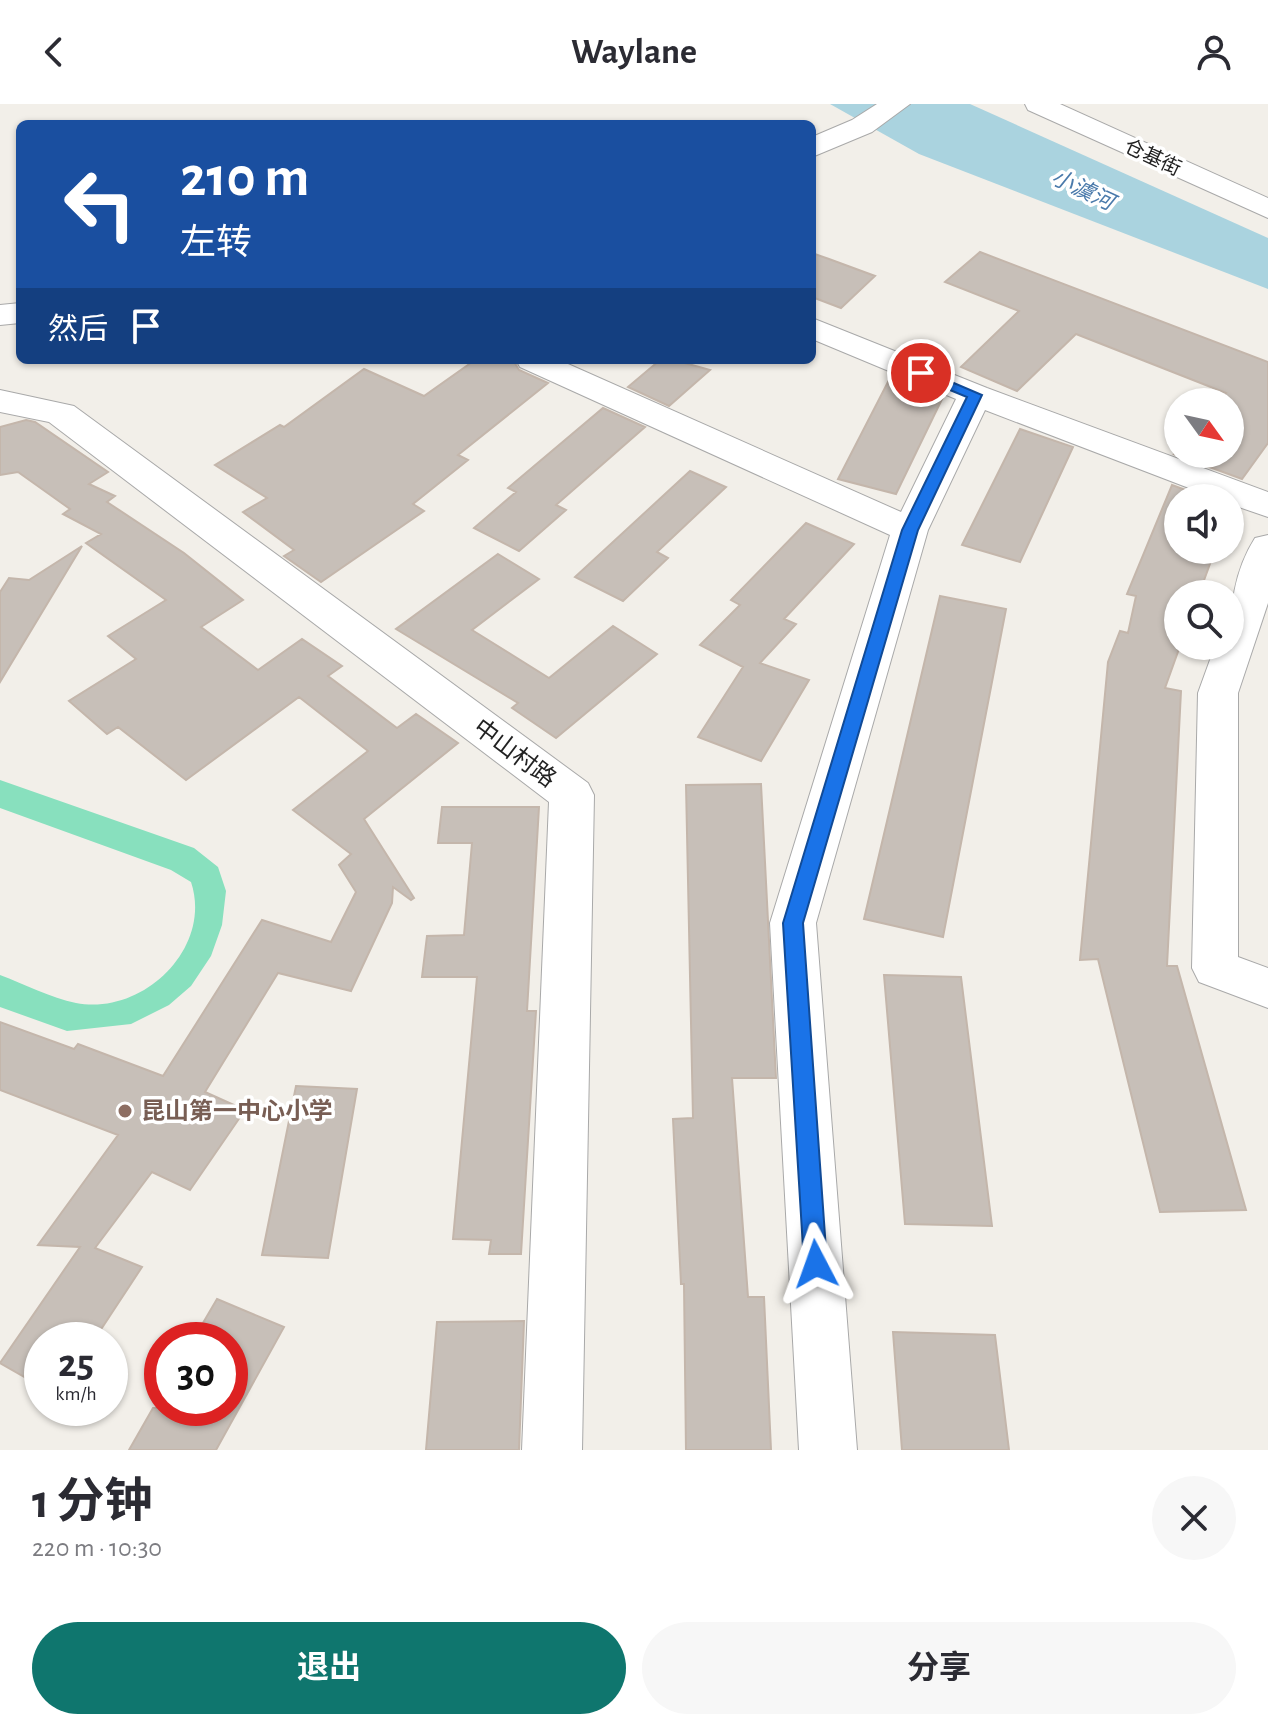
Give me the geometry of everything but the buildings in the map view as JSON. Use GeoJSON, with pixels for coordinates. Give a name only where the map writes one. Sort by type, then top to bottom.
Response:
{"type":"FeatureCollection","features":[{"type":"Feature","properties":{"kind":"street"},"geometry":{"type":"LineString","coordinates":[[816,146],[862,126],[896,104]]}},
{"type":"Feature","properties":{"kind":"street","name":"仓基街"},"geometry":{"type":"LineString","coordinates":[[1038,104],[1268,209]]}},
{"type":"Feature","properties":{"kind":"street"},"geometry":{"type":"LineString","coordinates":[[816,330],[975,395],[1268,505]]}},
{"type":"Feature","properties":{"kind":"street"},"geometry":{"type":"LineString","coordinates":[[541,364],[910,530]]}},
{"type":"Feature","properties":{"kind":"street"},"geometry":{"type":"LineString","coordinates":[[828,1450],[793,923],[910,530],[975,395]]}},
{"type":"Feature","properties":{"kind":"street","name":"中山村路"},"geometry":{"type":"LineString","coordinates":[[0,401],[61,414],[572,795],[552,1450]]}},
{"type":"Feature","properties":{"kind":"street"},"geometry":{"type":"LineString","coordinates":[[1268,547],[1218,693],[1215,968],[1268,988]]}},
{"type":"Feature","properties":{"kind":"green space"},"geometry":{"type":"Polygon","coordinates":[[[0,780],[194,848],[218,867],[226,891],[222,925],[211,956],[191,986],[169,1005],[131,1024],[67,1031],[0,1007],[0,975],[76,1003],[101,1004],[125,999],[148,988],[167,972],[182,953],[192,931],[195,907],[191,882],[171,870],[0,808],[0,780]]]}},
{"type":"Feature","properties":{"kind":"water","name":"小澞河"},"geometry":{"type":"Polygon","coordinates":[[[830,104],[970,104],[1268,238],[1268,289],[919,154],[830,104]]]}},
{"type":"Feature","properties":{"kind":"place","name":"昆山第一中心小学"},"geometry":{"type":"Point","coordinates":[125,1111]}},
{"type":"Feature","properties":{"kind":"route"},"geometry":{"type":"LineString","coordinates":[[816,1264],[793,923],[910,530],[975,395],[921,373]]}}]}
